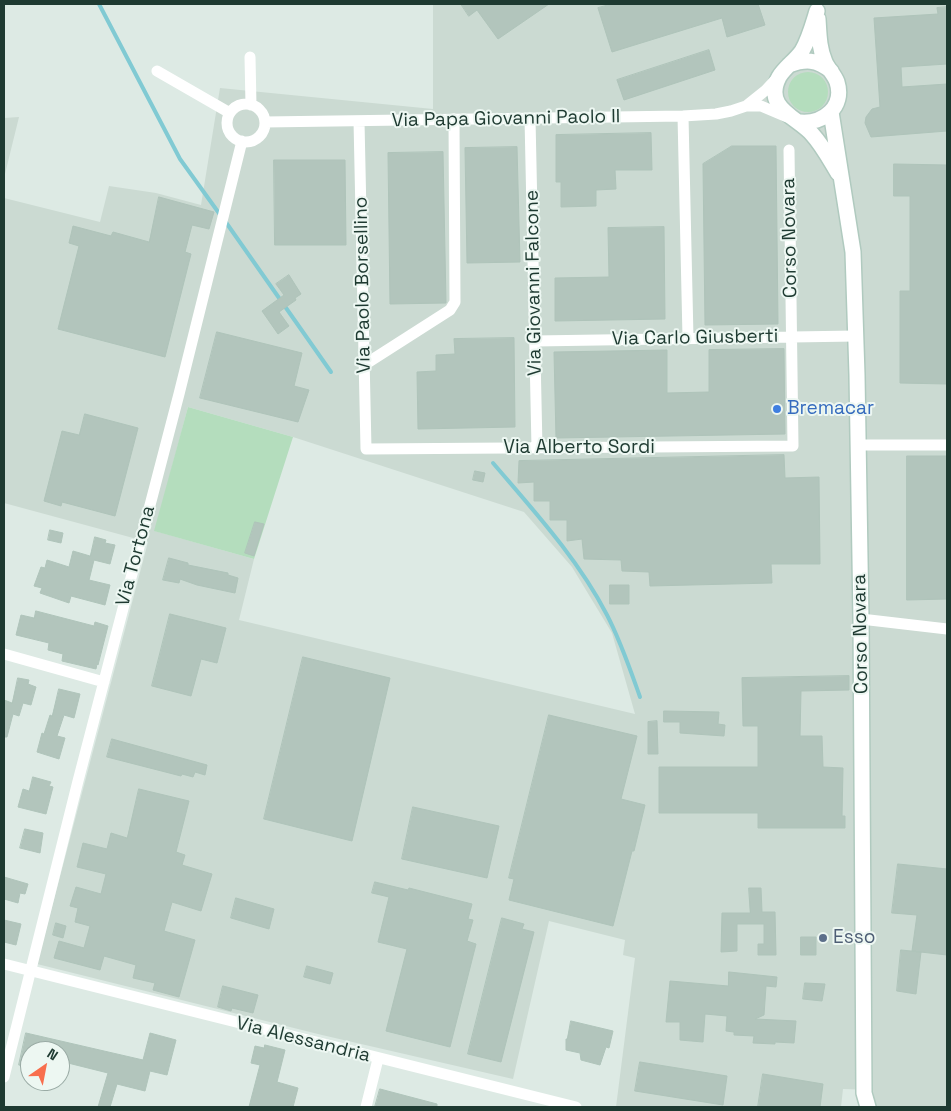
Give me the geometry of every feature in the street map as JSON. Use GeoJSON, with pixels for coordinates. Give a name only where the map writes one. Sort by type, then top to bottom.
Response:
{"type":"FeatureCollection","features":[{"type":"Feature","properties":{"kind":"main road","name":"Corso Novara"},"geometry":{"type":"LineString","coordinates":[[817,7],[808,39],[802,51],[778,80],[775,91],[777,101],[782,110],[816,139],[840,176]]}},
{"type":"Feature","properties":{"kind":"main road","name":"Corso Novara"},"geometry":{"type":"LineString","coordinates":[[817,7],[819,44],[825,63],[836,80],[838,90],[838,99],[831,112],[853,252],[859,445],[864,1103]]}},
{"type":"Feature","properties":{"kind":"main road"},"geometry":{"type":"LineString","coordinates":[[786,68],[800,61],[812,60],[823,64],[832,72]]}},
{"type":"Feature","properties":{"kind":"main road"},"geometry":{"type":"LineString","coordinates":[[794,120],[817,122],[831,112]]}},
{"type":"Feature","properties":{"kind":"street"},"geometry":{"type":"LineString","coordinates":[[250,57],[251,104]]}},
{"type":"Feature","properties":{"kind":"street","name":"Via Papa Giovanni Paolo II"},"geometry":{"type":"LineString","coordinates":[[746,106],[766,90],[786,68]]}},
{"type":"Feature","properties":{"kind":"street"},"geometry":{"type":"LineString","coordinates":[[157,71],[230,113]]}},
{"type":"Feature","properties":{"kind":"street"},"geometry":{"type":"LineString","coordinates":[[251,104],[261,111],[265,122],[258,138],[247,142],[236,139],[228,130],[227,118],[239,105],[251,104]]}},
{"type":"Feature","properties":{"kind":"street","name":"Via Papa Giovanni Paolo II"},"geometry":{"type":"LineString","coordinates":[[265,122],[683,116],[731,111],[746,106],[761,106],[794,120]]}},
{"type":"Feature","properties":{"kind":"street"},"geometry":{"type":"LineString","coordinates":[[683,116],[688,338]]}},
{"type":"Feature","properties":{"kind":"street","name":"Via Giovanni Falcone"},"geometry":{"type":"LineString","coordinates":[[530,118],[537,448]]}},
{"type":"Feature","properties":{"kind":"street"},"geometry":{"type":"LineString","coordinates":[[364,365],[450,310],[456,302],[454,119]]}},
{"type":"Feature","properties":{"kind":"street","name":"Via Paolo Borsellino"},"geometry":{"type":"LineString","coordinates":[[359,121],[366,449]]}},
{"type":"Feature","properties":{"kind":"street","name":"Via Tortona"},"geometry":{"type":"LineString","coordinates":[[4,1076],[242,141]]}},
{"type":"Feature","properties":{"kind":"street","name":"Corso Novara"},"geometry":{"type":"LineString","coordinates":[[789,150],[793,446]]}},
{"type":"Feature","properties":{"kind":"street","name":"Via Carlo Giusberti"},"geometry":{"type":"LineString","coordinates":[[535,341],[856,336]]}},
{"type":"Feature","properties":{"kind":"street"},"geometry":{"type":"LineString","coordinates":[[859,445],[947,445]]}},
{"type":"Feature","properties":{"kind":"street","name":"Via Alberto Sordi"},"geometry":{"type":"LineString","coordinates":[[366,449],[793,446]]}},
{"type":"Feature","properties":{"kind":"street"},"geometry":{"type":"LineString","coordinates":[[861,619],[947,629]]}},
{"type":"Feature","properties":{"kind":"street"},"geometry":{"type":"LineString","coordinates":[[4,654],[104,682]]}},
{"type":"Feature","properties":{"kind":"street","name":"Via Alessandria"},"geometry":{"type":"LineString","coordinates":[[4,964],[378,1059],[541,1103],[576,1107]]}},
{"type":"Feature","properties":{"kind":"street"},"geometry":{"type":"LineString","coordinates":[[366,1107],[378,1059]]}},
{"type":"Feature","properties":{"kind":"shaded area"},"geometry":{"type":"Polygon","coordinates":[[[433,4],[947,4],[947,1107],[874,1107],[873,1090],[843,1089],[841,1107],[616,1107],[635,958],[623,955],[625,940],[549,921],[513,1079],[322,1035],[37,964],[148,542],[4,503],[4,198],[100,222],[109,186],[156,193],[201,205],[220,88],[433,109],[433,4]],[[188,407],[155,531],[254,559],[239,620],[635,714],[612,633],[572,567],[524,512],[293,437],[188,407]]]}},
{"type":"Feature","properties":{"kind":"shaded area"},"geometry":{"type":"Polygon","coordinates":[[[19,117],[4,178],[4,118],[19,117]]]}},
{"type":"Feature","properties":{"kind":"green space"},"geometry":{"type":"Polygon","coordinates":[[[812,72],[819,75],[825,81],[828,92],[827,100],[819,109],[812,112],[804,112],[797,109],[789,100],[788,88],[791,81],[800,73],[812,72]]]}},
{"type":"Feature","properties":{"kind":"green space"},"geometry":{"type":"Polygon","coordinates":[[[188,407],[293,437],[254,559],[154,531],[188,407]]]}},
{"type":"Feature","properties":{"kind":"building"},"geometry":{"type":"Polygon","coordinates":[[[461,4],[549,4],[498,39],[477,10],[469,16],[461,4]]]}},
{"type":"Feature","properties":{"kind":"building"},"geometry":{"type":"Polygon","coordinates":[[[612,4],[758,4],[765,25],[727,37],[722,18],[612,52],[598,8],[612,4]]]}},
{"type":"Feature","properties":{"kind":"building"},"geometry":{"type":"Polygon","coordinates":[[[947,7],[947,64],[901,67],[902,87],[947,84],[947,131],[871,137],[865,123],[866,117],[872,109],[880,107],[874,18],[938,14],[937,8],[947,7]]]}},
{"type":"Feature","properties":{"kind":"building"},"geometry":{"type":"Polygon","coordinates":[[[709,50],[715,70],[624,100],[617,80],[709,50]]]}},
{"type":"Feature","properties":{"kind":"building"},"geometry":{"type":"Polygon","coordinates":[[[651,133],[652,170],[615,170],[616,189],[596,190],[596,206],[561,207],[561,182],[556,182],[556,135],[651,133]]]}},
{"type":"Feature","properties":{"kind":"building"},"geometry":{"type":"Polygon","coordinates":[[[732,146],[776,146],[778,324],[705,325],[703,164],[732,146]]]}},
{"type":"Feature","properties":{"kind":"building"},"geometry":{"type":"Polygon","coordinates":[[[517,147],[520,262],[467,263],[465,148],[517,147]]]}},
{"type":"Feature","properties":{"kind":"building"},"geometry":{"type":"Polygon","coordinates":[[[443,152],[446,303],[390,304],[388,153],[443,152]]]}},
{"type":"Feature","properties":{"kind":"building"},"geometry":{"type":"Polygon","coordinates":[[[274,160],[345,160],[346,245],[275,245],[274,160]]]}},
{"type":"Feature","properties":{"kind":"building"},"geometry":{"type":"Polygon","coordinates":[[[894,164],[947,165],[947,384],[900,383],[900,291],[910,291],[910,196],[894,196],[894,164]]]}},
{"type":"Feature","properties":{"kind":"building"},"geometry":{"type":"Polygon","coordinates":[[[159,197],[214,212],[209,229],[192,225],[185,252],[191,254],[165,357],[58,329],[79,246],[69,243],[73,226],[111,236],[113,232],[149,242],[159,197]]]}},
{"type":"Feature","properties":{"kind":"building"},"geometry":{"type":"Polygon","coordinates":[[[664,227],[665,319],[555,321],[555,278],[609,277],[608,228],[664,227]]]}},
{"type":"Feature","properties":{"kind":"building"},"geometry":{"type":"Polygon","coordinates":[[[289,275],[301,294],[279,312],[289,326],[278,334],[262,311],[284,295],[276,284],[289,275]]]}},
{"type":"Feature","properties":{"kind":"building"},"geometry":{"type":"Polygon","coordinates":[[[217,332],[302,353],[294,386],[309,390],[298,422],[200,398],[217,332]]]}},
{"type":"Feature","properties":{"kind":"building"},"geometry":{"type":"Polygon","coordinates":[[[514,338],[515,427],[418,429],[417,372],[436,371],[436,355],[455,354],[454,339],[514,338]]]}},
{"type":"Feature","properties":{"kind":"building"},"geometry":{"type":"Polygon","coordinates":[[[784,349],[785,434],[556,438],[554,352],[667,350],[667,393],[709,392],[709,350],[784,349]]]}},
{"type":"Feature","properties":{"kind":"building"},"geometry":{"type":"Polygon","coordinates":[[[85,414],[138,428],[115,516],[62,502],[61,506],[44,501],[62,431],[79,435],[85,414]]]}},
{"type":"Feature","properties":{"kind":"building"},"geometry":{"type":"Polygon","coordinates":[[[784,455],[785,478],[819,477],[820,564],[771,564],[772,583],[650,586],[649,572],[622,571],[621,560],[584,559],[582,539],[567,541],[567,520],[550,520],[550,501],[534,501],[534,482],[518,483],[519,461],[784,455]]]}},
{"type":"Feature","properties":{"kind":"building"},"geometry":{"type":"Polygon","coordinates":[[[907,456],[947,456],[947,599],[907,600],[907,456]]]}},
{"type":"Feature","properties":{"kind":"building"},"geometry":{"type":"Polygon","coordinates":[[[475,471],[485,473],[483,482],[473,480],[475,471]]]}},
{"type":"Feature","properties":{"kind":"building"},"geometry":{"type":"Polygon","coordinates":[[[255,522],[264,524],[254,556],[245,553],[255,522]]]}},
{"type":"Feature","properties":{"kind":"building"},"geometry":{"type":"Polygon","coordinates":[[[50,530],[63,533],[61,543],[48,540],[50,530]]]}},
{"type":"Feature","properties":{"kind":"building"},"geometry":{"type":"Polygon","coordinates":[[[95,537],[106,540],[105,543],[115,545],[110,564],[94,560],[89,580],[110,585],[105,605],[71,596],[69,603],[40,593],[42,588],[34,586],[41,567],[45,568],[47,560],[69,567],[73,551],[90,556],[95,537]]]}},
{"type":"Feature","properties":{"kind":"building"},"geometry":{"type":"Polygon","coordinates":[[[169,558],[188,563],[188,565],[228,573],[228,575],[238,578],[235,593],[197,585],[180,579],[179,583],[163,580],[169,558]]]}},
{"type":"Feature","properties":{"kind":"building"},"geometry":{"type":"Polygon","coordinates":[[[610,585],[629,585],[629,604],[610,604],[610,585]]]}},
{"type":"Feature","properties":{"kind":"building"},"geometry":{"type":"Polygon","coordinates":[[[36,611],[94,626],[95,622],[108,626],[96,669],[62,661],[63,654],[48,650],[49,643],[16,635],[21,615],[34,618],[36,611]]]}},
{"type":"Feature","properties":{"kind":"building"},"geometry":{"type":"Polygon","coordinates":[[[170,614],[226,628],[217,663],[201,659],[191,696],[152,686],[170,614]]]}},
{"type":"Feature","properties":{"kind":"building"},"geometry":{"type":"Polygon","coordinates":[[[303,657],[390,678],[352,841],[264,819],[303,657]]]}},
{"type":"Feature","properties":{"kind":"building"},"geometry":{"type":"Polygon","coordinates":[[[849,676],[849,690],[801,691],[800,736],[822,736],[823,767],[843,768],[842,816],[845,816],[845,828],[758,828],[758,813],[659,813],[659,767],[758,767],[758,726],[743,726],[742,678],[849,676]]]}},
{"type":"Feature","properties":{"kind":"building"},"geometry":{"type":"Polygon","coordinates":[[[18,678],[29,680],[28,684],[36,687],[31,705],[23,703],[19,716],[13,714],[7,737],[4,737],[4,700],[12,703],[18,678]]]}},
{"type":"Feature","properties":{"kind":"building"},"geometry":{"type":"Polygon","coordinates":[[[59,689],[80,694],[74,718],[64,715],[57,736],[65,738],[59,759],[37,752],[42,733],[44,734],[50,715],[52,716],[59,689]]]}},
{"type":"Feature","properties":{"kind":"building"},"geometry":{"type":"Polygon","coordinates":[[[664,711],[719,712],[718,724],[725,725],[724,736],[680,733],[680,722],[664,722],[664,711]]]}},
{"type":"Feature","properties":{"kind":"building"},"geometry":{"type":"Polygon","coordinates":[[[549,715],[637,736],[621,799],[645,805],[613,926],[509,900],[514,879],[509,878],[549,715]]]}},
{"type":"Feature","properties":{"kind":"building"},"geometry":{"type":"Polygon","coordinates":[[[657,721],[658,754],[648,754],[648,722],[657,721]]]}},
{"type":"Feature","properties":{"kind":"building"},"geometry":{"type":"Polygon","coordinates":[[[112,739],[207,765],[205,775],[195,772],[193,777],[182,774],[181,776],[107,757],[112,739]]]}},
{"type":"Feature","properties":{"kind":"building"},"geometry":{"type":"Polygon","coordinates":[[[33,777],[51,782],[49,786],[53,787],[46,814],[18,807],[23,789],[29,791],[33,777]]]}},
{"type":"Feature","properties":{"kind":"building"},"geometry":{"type":"Polygon","coordinates":[[[139,789],[189,801],[176,852],[185,855],[182,865],[212,874],[201,911],[172,902],[164,931],[195,940],[179,997],[153,990],[155,983],[133,978],[136,965],[104,956],[100,970],[54,958],[59,941],[84,948],[90,926],[75,922],[78,908],[70,906],[76,887],[101,894],[106,874],[77,867],[83,843],[107,849],[111,833],[127,838],[139,789]]]}},
{"type":"Feature","properties":{"kind":"building"},"geometry":{"type":"Polygon","coordinates":[[[413,807],[499,826],[487,878],[402,859],[413,807]]]}},
{"type":"Feature","properties":{"kind":"building"},"geometry":{"type":"Polygon","coordinates":[[[25,829],[43,833],[40,853],[20,848],[25,829]]]}},
{"type":"Feature","properties":{"kind":"building"},"geometry":{"type":"Polygon","coordinates":[[[898,864],[947,869],[947,955],[912,951],[917,915],[892,913],[898,864]]]}},
{"type":"Feature","properties":{"kind":"building"},"geometry":{"type":"Polygon","coordinates":[[[4,877],[28,884],[25,894],[20,893],[18,903],[4,899],[4,877]]]}},
{"type":"Feature","properties":{"kind":"building"},"geometry":{"type":"Polygon","coordinates":[[[375,882],[408,890],[409,888],[472,904],[468,919],[473,920],[467,941],[476,944],[450,1047],[386,1031],[407,949],[378,942],[389,897],[372,893],[375,882]]]}},
{"type":"Feature","properties":{"kind":"building"},"geometry":{"type":"Polygon","coordinates":[[[749,888],[761,888],[762,912],[775,912],[776,955],[758,955],[758,944],[764,944],[764,924],[737,924],[737,951],[721,952],[722,913],[750,913],[749,888]]]}},
{"type":"Feature","properties":{"kind":"building"},"geometry":{"type":"Polygon","coordinates":[[[236,898],[274,909],[269,929],[231,918],[236,898]]]}},
{"type":"Feature","properties":{"kind":"building"},"geometry":{"type":"Polygon","coordinates":[[[502,918],[524,924],[522,929],[534,932],[501,1062],[468,1054],[502,918]]]}},
{"type":"Feature","properties":{"kind":"building"},"geometry":{"type":"Polygon","coordinates":[[[4,920],[21,924],[16,945],[4,942],[4,920]]]}},
{"type":"Feature","properties":{"kind":"building"},"geometry":{"type":"Polygon","coordinates":[[[56,923],[66,926],[63,938],[53,935],[56,923]]]}},
{"type":"Feature","properties":{"kind":"building"},"geometry":{"type":"Polygon","coordinates":[[[801,937],[816,937],[816,955],[801,955],[801,937]]]}},
{"type":"Feature","properties":{"kind":"building"},"geometry":{"type":"Polygon","coordinates":[[[901,950],[921,952],[916,994],[897,991],[901,950]]]}},
{"type":"Feature","properties":{"kind":"building"},"geometry":{"type":"Polygon","coordinates":[[[307,966],[333,973],[330,984],[304,977],[307,966]]]}},
{"type":"Feature","properties":{"kind":"building"},"geometry":{"type":"Polygon","coordinates":[[[729,972],[777,977],[776,987],[766,986],[764,1015],[755,1019],[796,1021],[794,1043],[753,1043],[754,1036],[734,1035],[734,1032],[726,1031],[727,1016],[705,1014],[703,1042],[680,1040],[680,1022],[666,1022],[670,981],[728,986],[729,972]]]}},
{"type":"Feature","properties":{"kind":"building"},"geometry":{"type":"Polygon","coordinates":[[[805,983],[825,984],[822,1001],[803,999],[805,983]]]}},
{"type":"Feature","properties":{"kind":"building"},"geometry":{"type":"Polygon","coordinates":[[[223,986],[258,995],[253,1013],[232,1008],[231,1011],[218,1007],[223,986]]]}},
{"type":"Feature","properties":{"kind":"building"},"geometry":{"type":"Polygon","coordinates":[[[571,1021],[613,1031],[609,1048],[606,1047],[600,1065],[581,1060],[580,1053],[566,1050],[566,1039],[571,1021]]]}},
{"type":"Feature","properties":{"kind":"building"},"geometry":{"type":"Polygon","coordinates":[[[26,1033],[61,1041],[24,1041],[26,1033]]]}},
{"type":"Feature","properties":{"kind":"building"},"geometry":{"type":"Polygon","coordinates":[[[150,1033],[176,1040],[167,1075],[150,1071],[145,1091],[117,1084],[110,1107],[98,1107],[108,1073],[70,1064],[70,1043],[143,1060],[150,1033]]]}},
{"type":"Feature","properties":{"kind":"building"},"geometry":{"type":"Polygon","coordinates":[[[265,1045],[285,1050],[277,1082],[298,1088],[293,1107],[249,1107],[260,1065],[251,1063],[255,1046],[264,1048],[265,1045]]]}},
{"type":"Feature","properties":{"kind":"building"},"geometry":{"type":"Polygon","coordinates":[[[640,1062],[727,1076],[723,1105],[635,1091],[640,1062]]]}},
{"type":"Feature","properties":{"kind":"building"},"geometry":{"type":"Polygon","coordinates":[[[763,1074],[823,1084],[820,1107],[758,1107],[763,1074]]]}},
{"type":"Feature","properties":{"kind":"building"},"geometry":{"type":"Polygon","coordinates":[[[380,1089],[437,1104],[437,1107],[375,1107],[380,1089]]]}},
{"type":"Feature","properties":{"kind":"waterway"},"geometry":{"type":"LineString","coordinates":[[99,4],[180,159],[221,216]]}},
{"type":"Feature","properties":{"kind":"waterway"},"geometry":{"type":"LineString","coordinates":[[225,221],[331,372]]}},
{"type":"Feature","properties":{"kind":"waterway"},"geometry":{"type":"LineString","coordinates":[[493,463],[583,574],[617,635],[640,697]]}},
{"type":"Feature","properties":{"kind":"place","name":"Bremacar"},"geometry":{"type":"Point","coordinates":[777,409]}},
{"type":"Feature","properties":{"kind":"place","name":"Esso"},"geometry":{"type":"Point","coordinates":[823,938]}}]}
